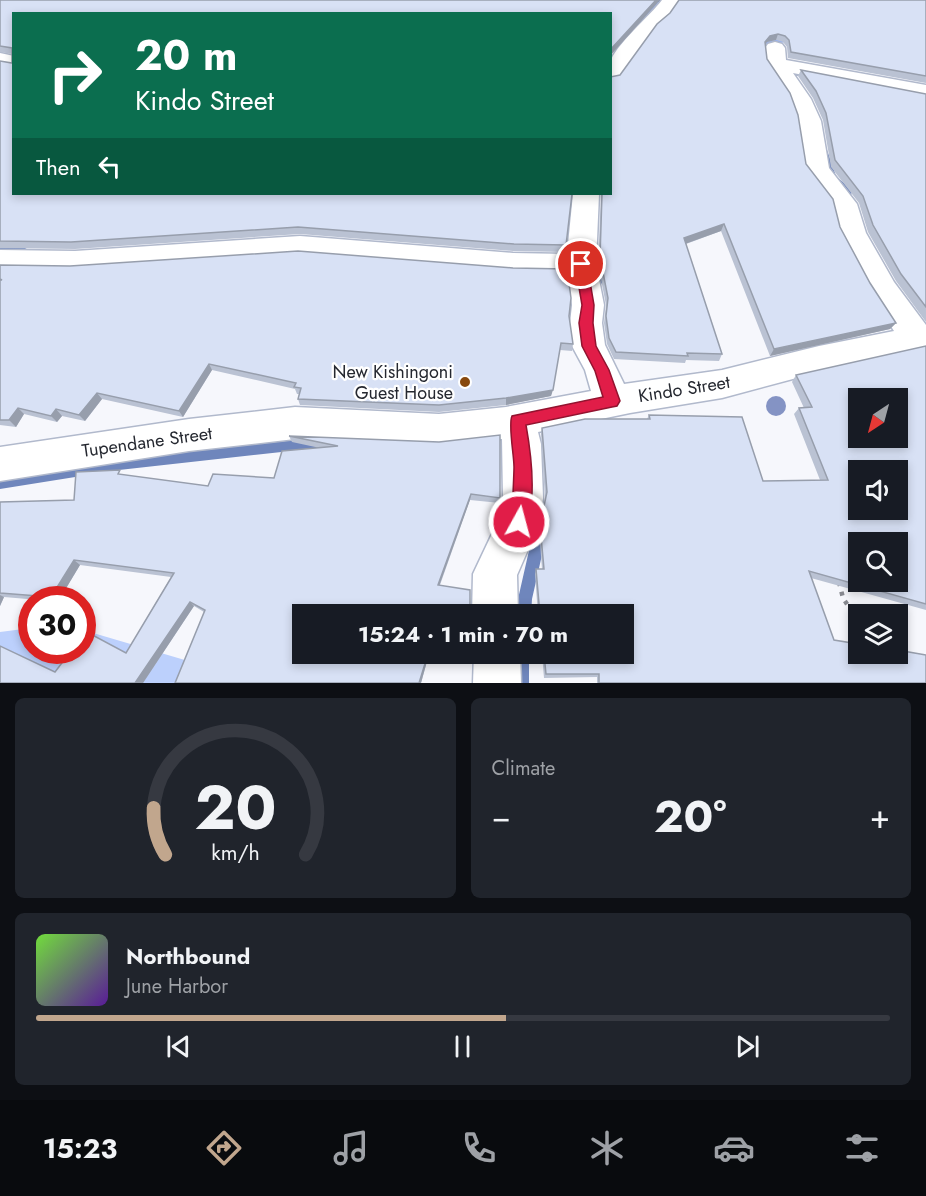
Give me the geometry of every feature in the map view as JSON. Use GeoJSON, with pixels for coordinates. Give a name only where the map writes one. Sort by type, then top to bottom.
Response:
{"type":"FeatureCollection","features":[{"type":"Feature","properties":{"kind":"street"},"geometry":{"type":"LineString","coordinates":[[612,73],[660,13]]}},
{"type":"Feature","properties":{"kind":"street"},"geometry":{"type":"LineString","coordinates":[[922,337],[882,289],[852,233],[844,204],[817,170],[809,121],[800,99],[776,56],[926,92]]}},
{"type":"Feature","properties":{"kind":"street"},"geometry":{"type":"LineString","coordinates":[[586,195],[581,259],[588,305],[586,323],[589,346],[602,370],[612,401]]}},
{"type":"Feature","properties":{"kind":"street"},"geometry":{"type":"LineString","coordinates":[[0,260],[75,261],[300,246],[513,263],[581,259]]}},
{"type":"Feature","properties":{"kind":"street","name":"Kindo Street"},"geometry":{"type":"LineString","coordinates":[[295,423],[439,430],[518,420],[612,401],[722,384],[819,359],[922,337]]}},
{"type":"Feature","properties":{"kind":"street"},"geometry":{"type":"LineString","coordinates":[[495,604],[495,574],[519,522],[523,498],[522,444],[518,420]]}},
{"type":"Feature","properties":{"kind":"street","name":"Tupendane Street"},"geometry":{"type":"LineString","coordinates":[[0,464],[189,435],[295,423]]}},
{"type":"Feature","properties":{"kind":"street"},"geometry":{"type":"LineString","coordinates":[[497,664],[497,683]]}},
{"type":"Feature","properties":{"kind":"path"},"geometry":{"type":"LineString","coordinates":[[837,574],[843,597],[848,605]]}},
{"type":"Feature","properties":{"kind":"shaded area"},"geometry":{"type":"Polygon","coordinates":[[[18,630],[18,664],[96,664],[96,634],[263,683],[0,683],[0,632],[18,630]]]}},
{"type":"Feature","properties":{"kind":"building"},"geometry":{"type":"Polygon","coordinates":[[[0,0],[656,0],[612,48],[612,12],[12,12],[12,48],[0,46],[0,0]]]}},
{"type":"Feature","properties":{"kind":"building"},"geometry":{"type":"Polygon","coordinates":[[[679,0],[926,0],[926,76],[791,52],[789,40],[778,34],[770,36],[765,42],[767,59],[790,93],[798,115],[806,164],[833,199],[840,227],[870,283],[896,323],[774,349],[724,224],[684,238],[722,354],[687,353],[688,356],[616,352],[609,338],[606,316],[608,298],[600,257],[602,195],[612,195],[612,77],[620,75],[657,24],[670,13],[679,0]]]}},
{"type":"Feature","properties":{"kind":"building"},"geometry":{"type":"Polygon","coordinates":[[[0,61],[12,63],[12,195],[572,195],[566,245],[514,244],[298,227],[71,242],[0,241],[0,61]]]}},
{"type":"Feature","properties":{"kind":"building"},"geometry":{"type":"Polygon","coordinates":[[[801,70],[926,94],[926,307],[901,274],[873,225],[863,196],[835,160],[826,113],[816,91],[801,70]]]}},
{"type":"Feature","properties":{"kind":"building"},"geometry":{"type":"Polygon","coordinates":[[[298,251],[513,268],[567,269],[573,344],[561,343],[553,390],[506,398],[439,405],[298,399],[301,388],[294,387],[296,383],[209,364],[179,411],[97,393],[79,415],[56,409],[51,416],[18,408],[9,420],[0,420],[0,280],[2,280],[0,279],[0,265],[70,266],[298,251]]]}},
{"type":"Feature","properties":{"kind":"building"},"geometry":{"type":"Polygon","coordinates":[[[926,346],[926,604],[883,592],[908,592],[908,532],[848,532],[848,582],[809,571],[834,640],[848,642],[848,664],[908,664],[908,652],[926,655],[926,683],[599,683],[599,674],[546,674],[545,664],[634,664],[634,604],[539,604],[536,569],[544,569],[540,525],[547,492],[542,428],[585,419],[650,419],[649,415],[742,417],[763,481],[828,480],[799,408],[812,407],[796,375],[926,346]]]}},
{"type":"Feature","properties":{"kind":"building"},"geometry":{"type":"Polygon","coordinates":[[[500,435],[500,498],[471,494],[438,585],[470,590],[470,604],[292,604],[292,664],[425,664],[419,683],[175,683],[205,610],[190,602],[135,683],[0,683],[0,646],[18,655],[18,664],[38,664],[55,672],[61,664],[96,664],[96,637],[126,653],[174,573],[74,560],[58,586],[18,586],[18,594],[0,593],[0,502],[74,500],[76,472],[120,470],[118,474],[208,486],[213,474],[274,478],[282,451],[338,446],[289,436],[439,442],[500,435]]]}},
{"type":"Feature","properties":{"kind":"waterway"},"geometry":{"type":"LineString","coordinates":[[548,0],[651,11],[677,17],[667,18],[713,21],[765,34],[787,31],[786,18],[791,6],[825,0]]}},
{"type":"Feature","properties":{"kind":"waterway"},"geometry":{"type":"LineString","coordinates":[[634,28],[661,0]]}},
{"type":"Feature","properties":{"kind":"waterway"},"geometry":{"type":"LineString","coordinates":[[824,152],[832,177],[848,190],[846,206]]}},
{"type":"Feature","properties":{"kind":"waterway"},"geometry":{"type":"LineString","coordinates":[[0,249],[25,251]]}},
{"type":"Feature","properties":{"kind":"waterway"},"geometry":{"type":"LineString","coordinates":[[592,250],[601,275],[593,292]]}},
{"type":"Feature","properties":{"kind":"waterway"},"geometry":{"type":"LineString","coordinates":[[0,483],[119,464],[318,443]]}},
{"type":"Feature","properties":{"kind":"waterway"},"geometry":{"type":"LineString","coordinates":[[525,604],[542,524]]}},
{"type":"Feature","properties":{"kind":"waterway"},"geometry":{"type":"LineString","coordinates":[[521,683],[522,664]]}},
{"type":"Feature","properties":{"kind":"place","name":"New Kishingoni Guest House"},"geometry":{"type":"Point","coordinates":[465,382]}},
{"type":"Feature","properties":{"kind":"route"},"geometry":{"type":"LineString","coordinates":[[519,522],[523,498],[522,444],[518,420],[612,401],[602,370],[589,346],[586,323],[588,305],[581,264]]}}]}
